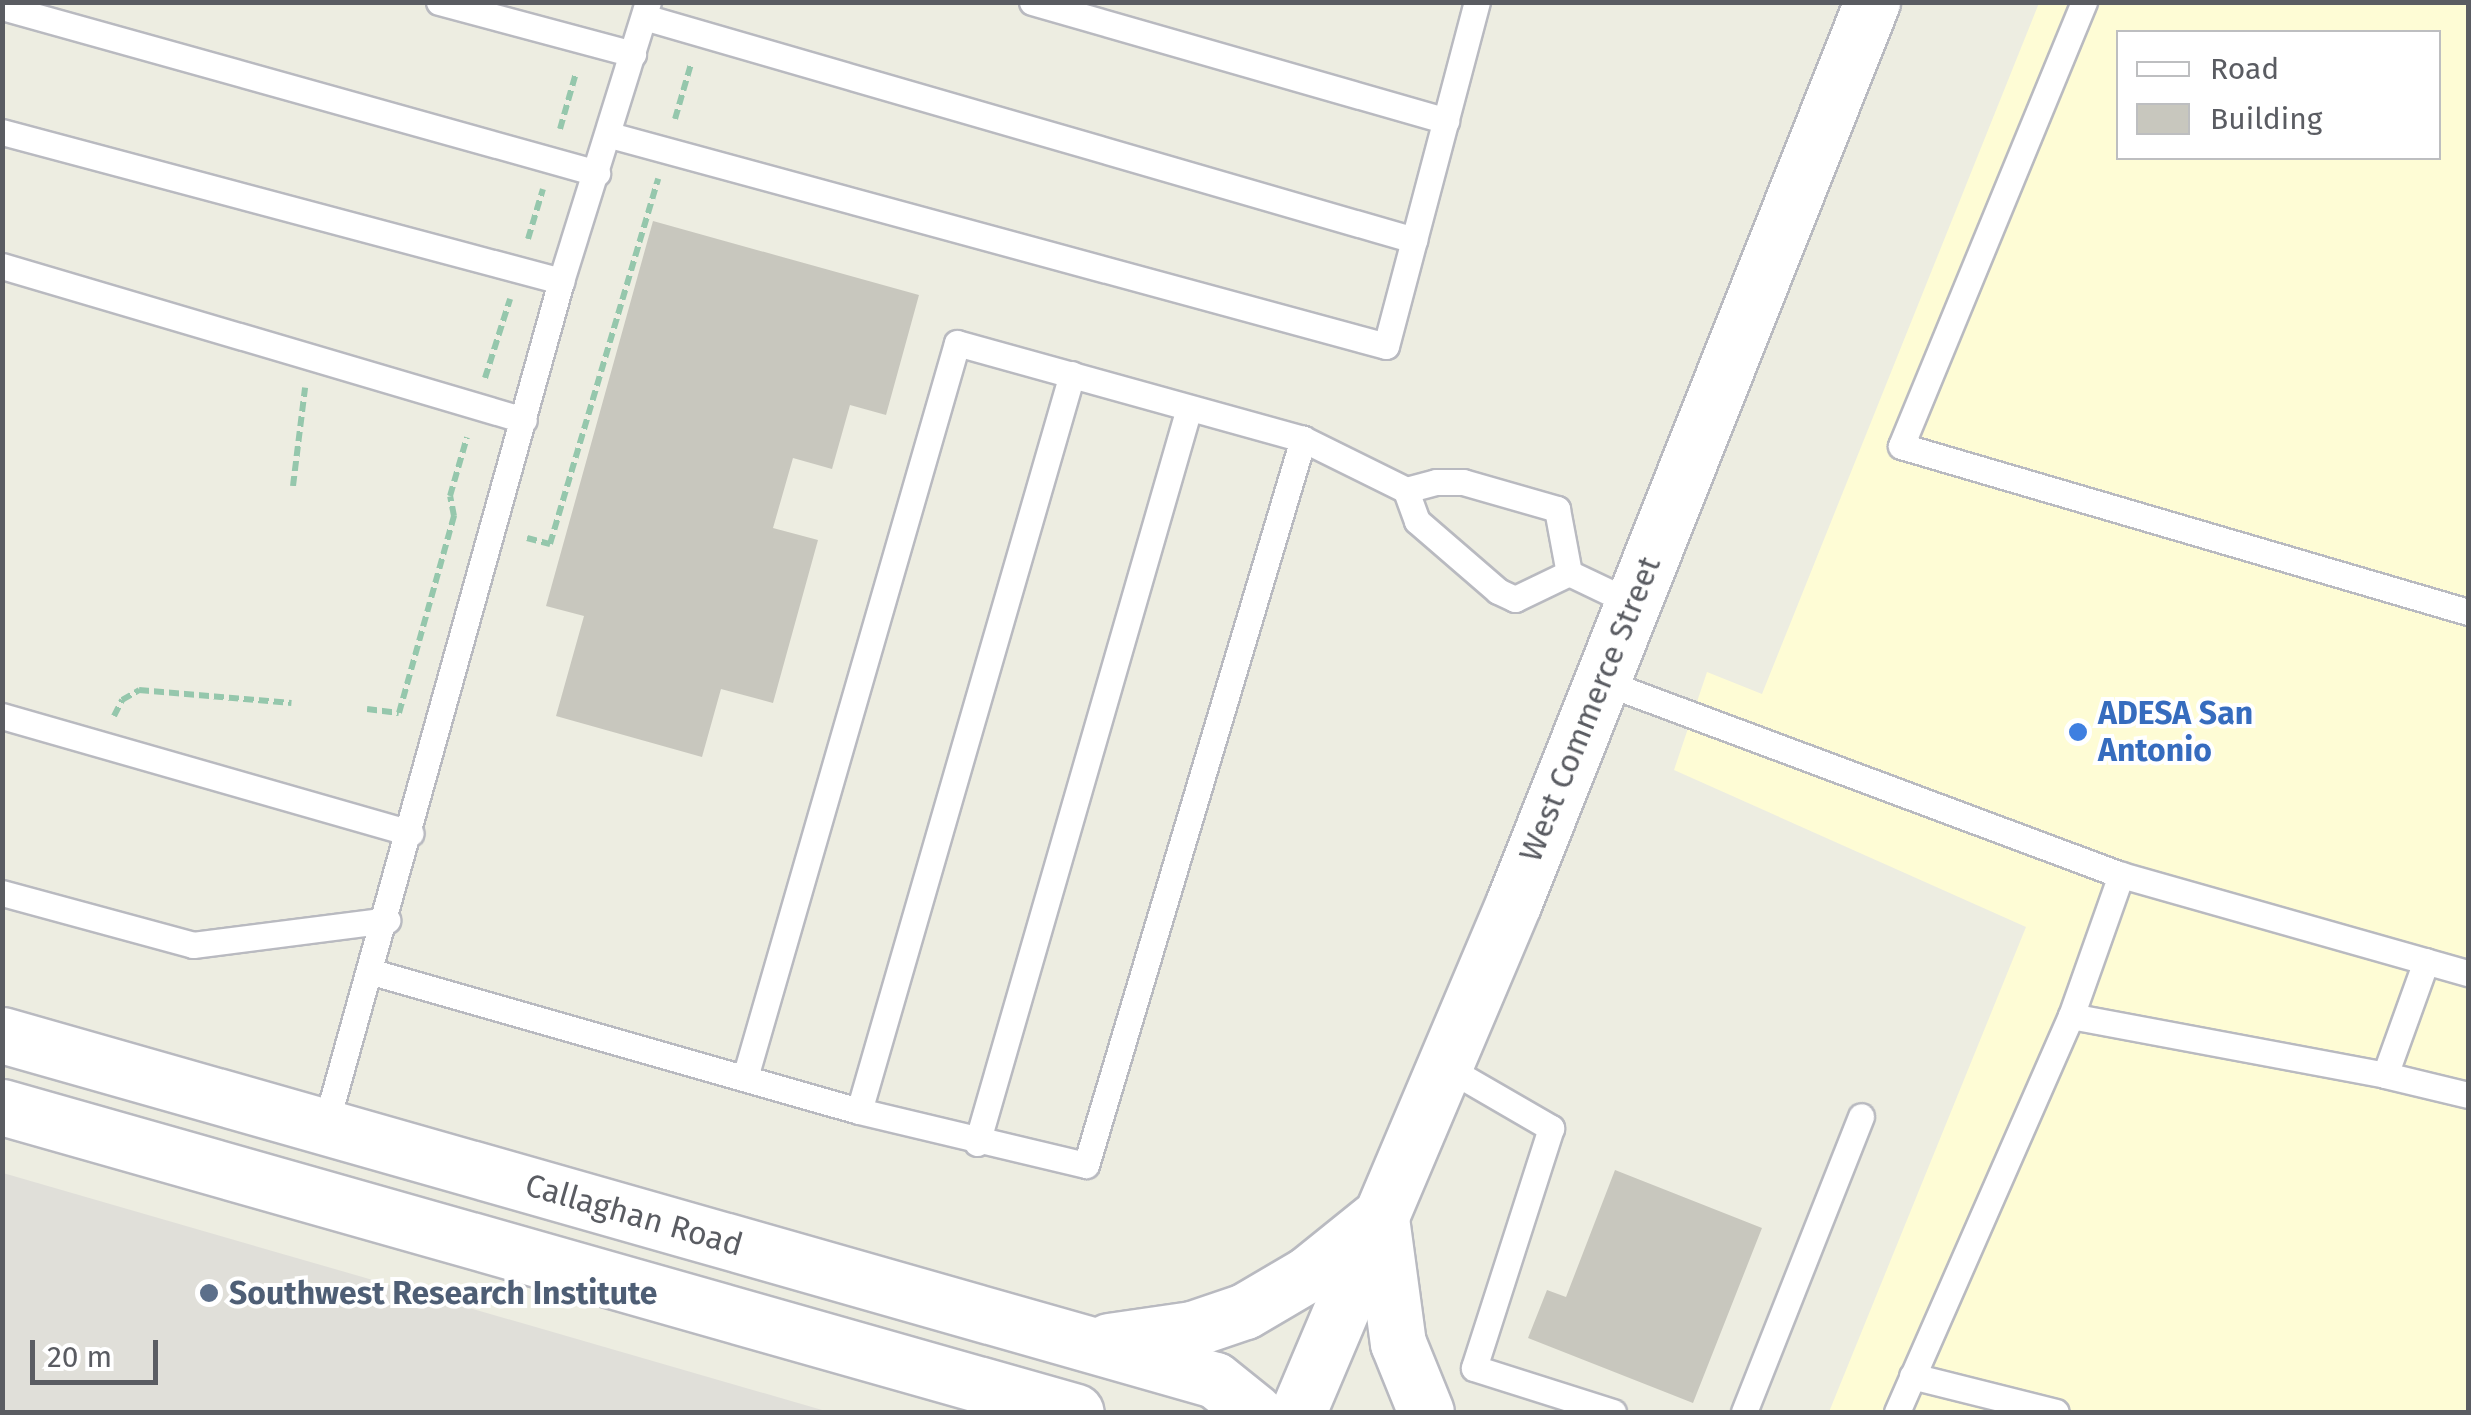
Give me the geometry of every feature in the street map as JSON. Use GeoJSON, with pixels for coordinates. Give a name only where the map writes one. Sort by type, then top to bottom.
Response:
{"type":"FeatureCollection","features":[{"type":"Feature","properties":{"kind":"main road","name":"West Commerce Street"},"geometry":{"type":"LineString","coordinates":[[1298,1412],[1602,680],[1872,2]]}},
{"type":"Feature","properties":{"kind":"main road","name":"Callaghan Road"},"geometry":{"type":"LineString","coordinates":[[2,1036],[1215,1380],[1256,1412]]}},
{"type":"Feature","properties":{"kind":"main road"},"geometry":{"type":"LineString","coordinates":[[2,1106],[1063,1410]]}},
{"type":"Feature","properties":{"kind":"main road"},"geometry":{"type":"LineString","coordinates":[[1088,1344],[1192,1329],[1245,1311],[1308,1274],[1381,1215]]}},
{"type":"Feature","properties":{"kind":"main road"},"geometry":{"type":"LineString","coordinates":[[1381,1215],[1398,1343],[1426,1412]]}},
{"type":"Feature","properties":{"kind":"lane"},"geometry":{"type":"LineString","coordinates":[[438,2],[633,54]]}},
{"type":"Feature","properties":{"kind":"lane"},"geometry":{"type":"LineString","coordinates":[[1032,2],[1446,121]]}},
{"type":"Feature","properties":{"kind":"lane"},"geometry":{"type":"LineString","coordinates":[[610,135],[1386,346],[1477,2]]}},
{"type":"Feature","properties":{"kind":"lane"},"geometry":{"type":"LineString","coordinates":[[2084,2],[1901,446],[2468,612]]}},
{"type":"Feature","properties":{"kind":"lane"},"geometry":{"type":"LineString","coordinates":[[2,6],[597,173]]}},
{"type":"Feature","properties":{"kind":"lane"},"geometry":{"type":"LineString","coordinates":[[325,1127],[387,920],[561,281],[610,135],[646,10],[700,32],[1414,240]]}},
{"type":"Feature","properties":{"kind":"lane"},"geometry":{"type":"LineString","coordinates":[[2,132],[561,281]]}},
{"type":"Feature","properties":{"kind":"lane"},"geometry":{"type":"LineString","coordinates":[[2,266],[524,420]]}},
{"type":"Feature","properties":{"kind":"lane"},"geometry":{"type":"LineString","coordinates":[[746,1074],[957,343],[1304,439],[1406,490],[1462,482],[1557,509],[1569,573]]}},
{"type":"Feature","properties":{"kind":"lane"},"geometry":{"type":"LineString","coordinates":[[859,1111],[1072,374]]}},
{"type":"Feature","properties":{"kind":"lane"},"geometry":{"type":"LineString","coordinates":[[977,1143],[1189,408]]}},
{"type":"Feature","properties":{"kind":"lane"},"geometry":{"type":"LineString","coordinates":[[372,972],[746,1074],[859,1111],[977,1143],[1086,1165],[1304,439]]}},
{"type":"Feature","properties":{"kind":"lane"},"geometry":{"type":"LineString","coordinates":[[1406,490],[1433,540],[1514,599],[1569,573]]}},
{"type":"Feature","properties":{"kind":"lane"},"geometry":{"type":"LineString","coordinates":[[1569,573],[1632,602]]}},
{"type":"Feature","properties":{"kind":"lane"},"geometry":{"type":"LineString","coordinates":[[1602,680],[2121,876],[2468,973]]}},
{"type":"Feature","properties":{"kind":"lane"},"geometry":{"type":"LineString","coordinates":[[2,716],[411,833]]}},
{"type":"Feature","properties":{"kind":"lane"},"geometry":{"type":"LineString","coordinates":[[1896,1412],[2070,1016],[2121,876]]}},
{"type":"Feature","properties":{"kind":"lane"},"geometry":{"type":"LineString","coordinates":[[2,893],[193,945],[387,920]]}},
{"type":"Feature","properties":{"kind":"lane"},"geometry":{"type":"LineString","coordinates":[[2385,1074],[2426,961]]}},
{"type":"Feature","properties":{"kind":"lane"},"geometry":{"type":"LineString","coordinates":[[2070,1016],[2385,1074],[2468,1094]]}},
{"type":"Feature","properties":{"kind":"lane"},"geometry":{"type":"LineString","coordinates":[[1444,1066],[1551,1128],[1474,1368],[1613,1412]]}},
{"type":"Feature","properties":{"kind":"lane"},"geometry":{"type":"LineString","coordinates":[[1744,1412],[1861,1116]]}},
{"type":"Feature","properties":{"kind":"lane"},"geometry":{"type":"LineString","coordinates":[[1912,1376],[2056,1412]]}},
{"type":"Feature","properties":{"kind":"path"},"geometry":{"type":"LineString","coordinates":[[528,538],[550,544],[700,32]]}},
{"type":"Feature","properties":{"kind":"path"},"geometry":{"type":"LineString","coordinates":[[294,486],[308,356]]}},
{"type":"Feature","properties":{"kind":"path"},"geometry":{"type":"LineString","coordinates":[[105,746],[122,700],[139,690],[291,703]]}},
{"type":"Feature","properties":{"kind":"shaded area","name":"ADESA San Antonio"},"geometry":{"type":"Polygon","coordinates":[[[2039,3],[2468,3],[2468,1412],[1829,1412],[2026,927],[1674,770],[1707,672],[1762,694],[2039,3]]]}},
{"type":"Feature","properties":{"kind":"shaded area","name":"Southwest Research Institute"},"geometry":{"type":"Polygon","coordinates":[[[3,1173],[829,1412],[3,1412],[3,1173]]]}},
{"type":"Feature","properties":{"kind":"building"},"geometry":{"type":"Polygon","coordinates":[[[653,221],[919,295],[886,415],[850,405],[832,469],[793,458],[773,528],[818,540],[773,703],[721,689],[702,757],[556,716],[584,616],[546,606],[653,221]]]}},
{"type":"Feature","properties":{"kind":"building"},"geometry":{"type":"Polygon","coordinates":[[[1615,1170],[1762,1228],[1693,1403],[1528,1338],[1547,1290],[1566,1297],[1615,1170]]]}},
{"type":"Feature","properties":{"kind":"place","name":"ADESA San Antonio"},"geometry":{"type":"Point","coordinates":[2078,732]}},
{"type":"Feature","properties":{"kind":"place","name":"Southwest Research Institute"},"geometry":{"type":"Point","coordinates":[209,1293]}}]}
